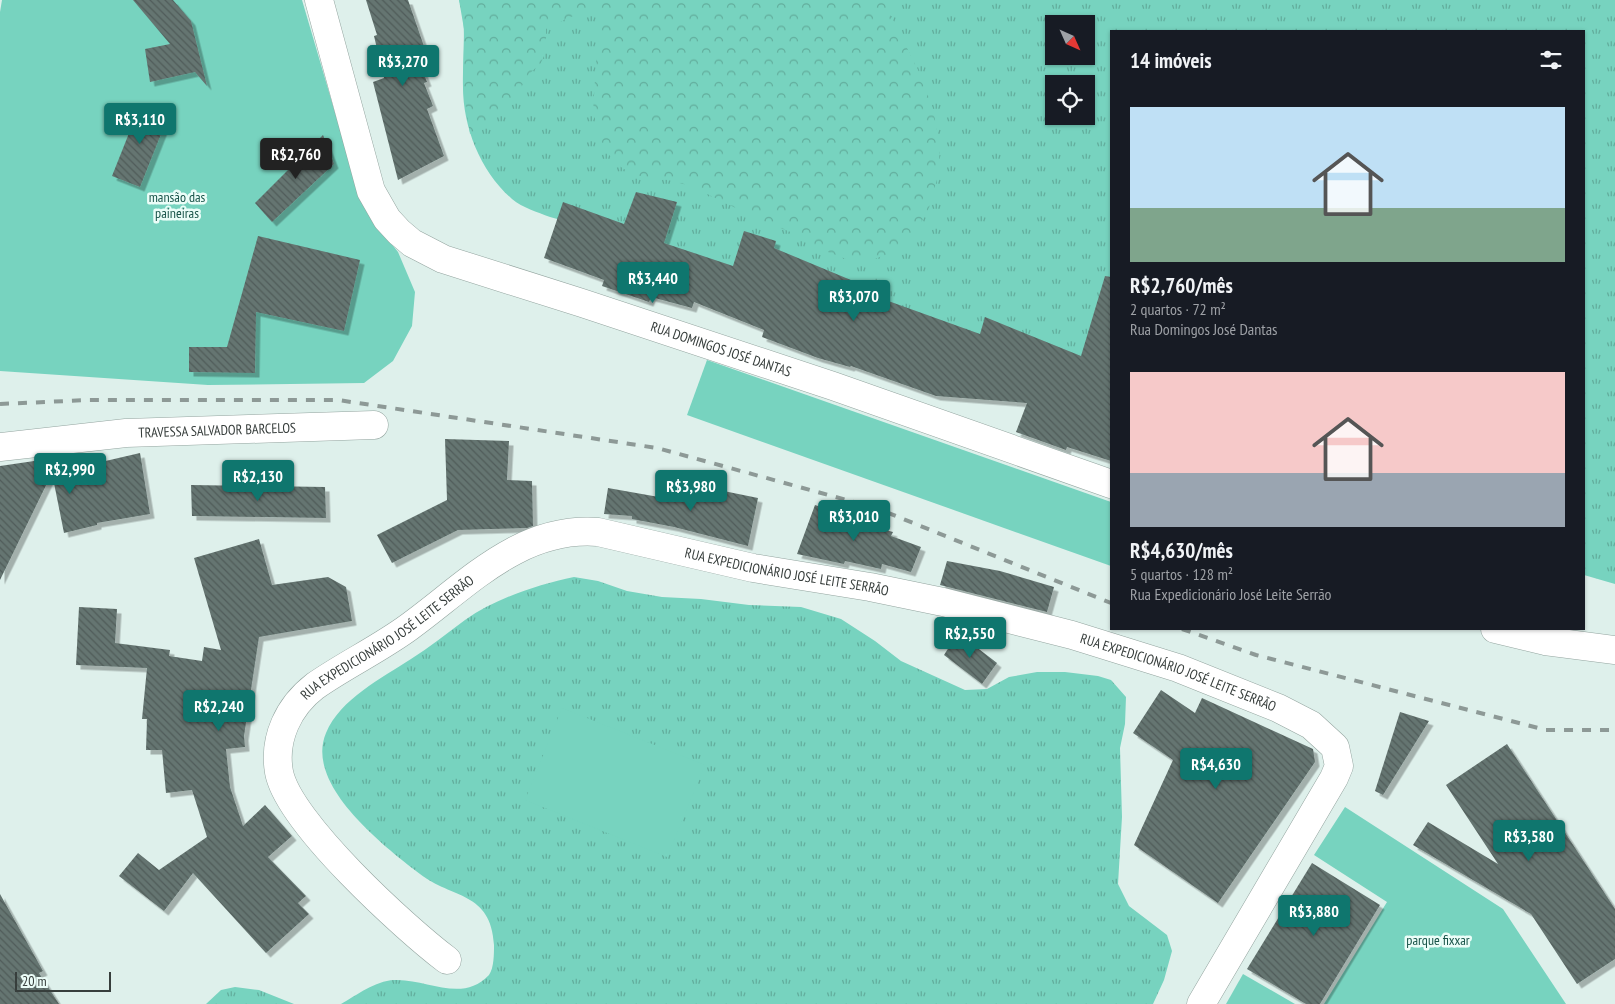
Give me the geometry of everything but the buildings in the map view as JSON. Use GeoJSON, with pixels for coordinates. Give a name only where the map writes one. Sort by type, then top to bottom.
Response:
{"type":"FeatureCollection","features":[{"type":"Feature","properties":{"kind":"street","name":"RUA DOMINGOS JOSÉ DANTAS"},"geometry":{"type":"LineString","coordinates":[[319,0],[371,191],[387,219],[412,243],[444,259],[582,302],[824,383],[1110,484]]}},
{"type":"Feature","properties":{"kind":"street","name":"TRAVESSA SALVADOR BARCELOS"},"geometry":{"type":"LineString","coordinates":[[0,446],[126,433],[374,425]]}},
{"type":"Feature","properties":{"kind":"street","name":"RUA EXPEDICIONÁRIO JOSÉ LEITE SERRÃO"},"geometry":{"type":"LineString","coordinates":[[447,960],[416,937],[385,908],[330,850],[304,818],[288,794],[280,774],[278,757],[284,724],[297,703],[308,691],[407,628],[504,556],[547,537],[575,530],[598,532],[753,568],[870,587],[1072,635],[1178,668],[1278,708],[1312,725],[1335,747],[1339,766],[1334,778],[1201,1004]]}},
{"type":"Feature","properties":{"kind":"street"},"geometry":{"type":"LineString","coordinates":[[1499,630],[1545,641],[1615,650]]}},
{"type":"Feature","properties":{"kind":"green space","name":"mansão das paineiras"},"geometry":{"type":"Polygon","coordinates":[[[2,0],[302,0],[358,191],[371,218],[398,252],[415,292],[412,326],[393,361],[364,383],[208,385],[0,371],[0,12],[2,0]]]}},
{"type":"Feature","properties":{"kind":"green space"},"geometry":{"type":"Polygon","coordinates":[[[459,0],[1615,0],[1615,584],[1585,575],[1585,30],[1110,30],[1110,393],[954,328],[550,217],[521,205],[512,199],[491,176],[470,133],[464,102],[464,32],[459,0]]]}},
{"type":"Feature","properties":{"kind":"green space"},"geometry":{"type":"Polygon","coordinates":[[[459,0],[883,0],[920,74],[933,109],[940,146],[938,176],[929,208],[917,230],[902,245],[888,254],[869,261],[846,259],[691,186],[630,173],[618,165],[604,149],[593,112],[597,47],[607,10],[583,13],[546,28],[546,51],[541,63],[528,75],[513,102],[502,113],[470,134],[463,88],[464,29],[459,0]]]}},
{"type":"Feature","properties":{"kind":"green space"},"geometry":{"type":"Polygon","coordinates":[[[707,360],[1110,502],[1110,566],[687,415],[707,360]]]}},
{"type":"Feature","properties":{"kind":"green space"},"geometry":{"type":"Polygon","coordinates":[[[574,577],[598,581],[627,591],[662,597],[701,599],[749,605],[801,607],[841,619],[901,661],[965,690],[987,689],[1009,677],[1037,672],[1065,672],[1098,676],[1111,680],[1126,697],[1125,724],[1120,748],[1122,817],[1118,884],[1129,906],[1167,935],[1172,951],[1164,980],[1153,1004],[341,1004],[366,989],[394,980],[406,980],[443,988],[467,988],[478,983],[491,972],[494,945],[491,927],[486,915],[478,905],[432,882],[387,848],[352,813],[337,793],[326,773],[322,753],[326,733],[332,721],[363,690],[477,612],[517,593],[574,577]]]}},
{"type":"Feature","properties":{"kind":"green space"},"geometry":{"type":"Polygon","coordinates":[[[562,708],[705,765],[667,857],[525,800],[562,708]]]}},
{"type":"Feature","properties":{"kind":"green space","name":"parque fixxar"},"geometry":{"type":"Polygon","coordinates":[[[1345,807],[1503,909],[1566,1004],[1324,1004],[1387,902],[1314,855],[1345,807]]]}},
{"type":"Feature","properties":{"kind":"green space"},"geometry":{"type":"Polygon","coordinates":[[[1243,974],[1295,1004],[1226,1004],[1243,974]]]}},
{"type":"Feature","properties":{"kind":"green space"},"geometry":{"type":"Polygon","coordinates":[[[235,987],[259,990],[294,1004],[206,1004],[221,990],[235,987]]]}},
{"type":"Feature","properties":{"kind":"railway"},"geometry":{"type":"LineString","coordinates":[[0,404],[89,400],[338,400],[657,448],[876,508],[1110,603]]}},
{"type":"Feature","properties":{"kind":"railway"},"geometry":{"type":"LineString","coordinates":[[1185,630],[1256,655],[1546,730],[1615,730]]}}]}
